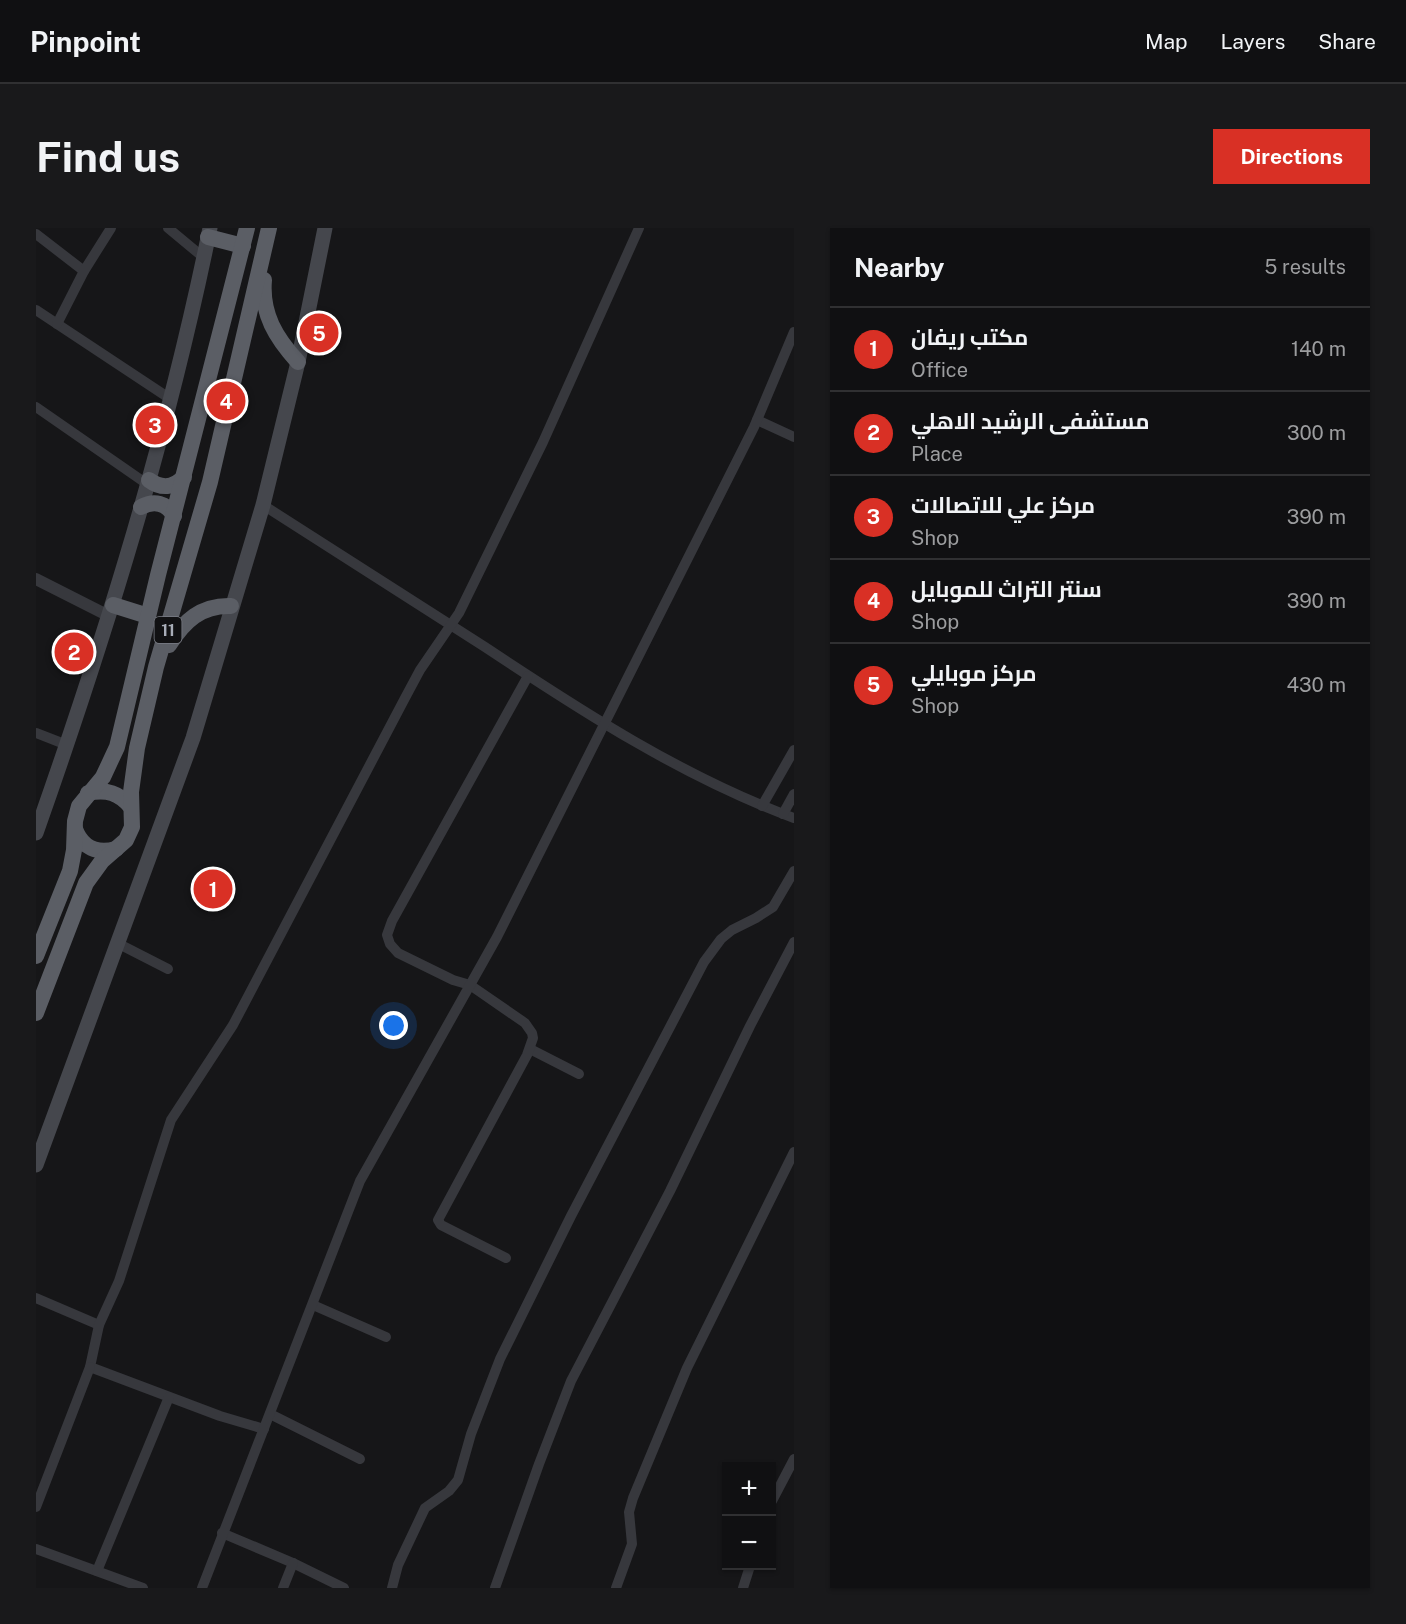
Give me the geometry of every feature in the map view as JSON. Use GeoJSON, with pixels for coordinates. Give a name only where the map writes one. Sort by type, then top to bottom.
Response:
{"type":"FeatureCollection","features":[{"type":"Feature","properties":{"kind":"highway","name":"11"},"geometry":{"type":"LineString","coordinates":[[36,956],[70,871],[79,806],[104,777],[114,757],[247,228]]}},
{"type":"Feature","properties":{"kind":"highway"},"geometry":{"type":"LineString","coordinates":[[209,233],[243,246]]}},
{"type":"Feature","properties":{"kind":"highway","name":"11"},"geometry":{"type":"LineString","coordinates":[[36,1013],[86,884],[102,861],[130,834],[133,820],[131,807],[134,762],[156,667],[210,482],[268,235]]}},
{"type":"Feature","properties":{"kind":"highway"},"geometry":{"type":"LineString","coordinates":[[268,235],[263,293],[265,307],[275,334],[298,362]]}},
{"type":"Feature","properties":{"kind":"highway"},"geometry":{"type":"LineString","coordinates":[[148,482],[159,486],[170,486],[184,477]]}},
{"type":"Feature","properties":{"kind":"highway"},"geometry":{"type":"LineString","coordinates":[[141,507],[150,503],[160,503],[174,516]]}},
{"type":"Feature","properties":{"kind":"highway"},"geometry":{"type":"LineString","coordinates":[[156,667],[177,633],[189,619],[213,607],[231,606]]}},
{"type":"Feature","properties":{"kind":"highway"},"geometry":{"type":"LineString","coordinates":[[111,611],[148,616]]}},
{"type":"Feature","properties":{"kind":"highway"},"geometry":{"type":"LineString","coordinates":[[88,793],[112,792],[123,798],[131,807]]}},
{"type":"Feature","properties":{"kind":"highway"},"geometry":{"type":"LineString","coordinates":[[75,829],[85,845],[95,850],[106,852],[116,849]]}},
{"type":"Feature","properties":{"kind":"main road"},"geometry":{"type":"LineString","coordinates":[[36,1165],[193,738],[263,505],[298,362],[325,228]]}},
{"type":"Feature","properties":{"kind":"main road"},"geometry":{"type":"LineString","coordinates":[[36,832],[111,611],[172,400],[209,233]]}},
{"type":"Feature","properties":{"kind":"street"},"geometry":{"type":"LineString","coordinates":[[57,324],[84,271],[111,228]]}},
{"type":"Feature","properties":{"kind":"street"},"geometry":{"type":"LineString","coordinates":[[168,228],[203,257]]}},
{"type":"Feature","properties":{"kind":"street"},"geometry":{"type":"LineString","coordinates":[[36,1507],[90,1367],[99,1325],[119,1281],[171,1120],[233,1025],[420,670],[452,626],[543,442],[639,228]]}},
{"type":"Feature","properties":{"kind":"street"},"geometry":{"type":"LineString","coordinates":[[36,234],[84,271]]}},
{"type":"Feature","properties":{"kind":"street"},"geometry":{"type":"LineString","coordinates":[[36,310],[172,400]]}},
{"type":"Feature","properties":{"kind":"street"},"geometry":{"type":"LineString","coordinates":[[202,1588],[360,1181],[497,937],[757,420],[794,332]]}},
{"type":"Feature","properties":{"kind":"street"},"geometry":{"type":"LineString","coordinates":[[36,407],[148,482]]}},
{"type":"Feature","properties":{"kind":"street"},"geometry":{"type":"LineString","coordinates":[[757,420],[794,437]]}},
{"type":"Feature","properties":{"kind":"street"},"geometry":{"type":"LineString","coordinates":[[263,505],[528,676],[674,765],[762,806],[794,818]]}},
{"type":"Feature","properties":{"kind":"street"},"geometry":{"type":"LineString","coordinates":[[37,581],[111,611]]}},
{"type":"Feature","properties":{"kind":"street"},"geometry":{"type":"LineString","coordinates":[[506,1258],[441,1225],[438,1220],[530,1049],[532,1033],[525,1023],[470,985],[406,959],[394,950],[387,935],[392,921],[528,676]]}},
{"type":"Feature","properties":{"kind":"street"},"geometry":{"type":"LineString","coordinates":[[36,733],[67,745]]}},
{"type":"Feature","properties":{"kind":"street"},"geometry":{"type":"LineString","coordinates":[[762,806],[794,750]]}},
{"type":"Feature","properties":{"kind":"street"},"geometry":{"type":"LineString","coordinates":[[783,814],[794,794]]}},
{"type":"Feature","properties":{"kind":"street"},"geometry":{"type":"LineString","coordinates":[[392,1588],[398,1565],[420,1516],[429,1503],[449,1491],[458,1480],[471,1434],[500,1359],[571,1216],[704,962],[721,939],[732,930],[773,907],[794,871]]}},
{"type":"Feature","properties":{"kind":"street"},"geometry":{"type":"LineString","coordinates":[[495,1588],[571,1382],[670,1191],[750,1026],[794,942]]}},
{"type":"Feature","properties":{"kind":"street"},"geometry":{"type":"LineString","coordinates":[[118,944],[168,969]]}},
{"type":"Feature","properties":{"kind":"street"},"geometry":{"type":"LineString","coordinates":[[530,1049],[579,1074]]}},
{"type":"Feature","properties":{"kind":"street"},"geometry":{"type":"LineString","coordinates":[[616,1588],[632,1544],[629,1512],[633,1497],[687,1368],[794,1152]]}},
{"type":"Feature","properties":{"kind":"street"},"geometry":{"type":"LineString","coordinates":[[36,1298],[99,1325]]}},
{"type":"Feature","properties":{"kind":"street"},"geometry":{"type":"LineString","coordinates":[[312,1305],[386,1338]]}},
{"type":"Feature","properties":{"kind":"street"},"geometry":{"type":"LineString","coordinates":[[90,1367],[264,1430]]}},
{"type":"Feature","properties":{"kind":"street"},"geometry":{"type":"LineString","coordinates":[[97,1571],[169,1397]]}},
{"type":"Feature","properties":{"kind":"street"},"geometry":{"type":"LineString","coordinates":[[270,1414],[360,1459]]}},
{"type":"Feature","properties":{"kind":"street"},"geometry":{"type":"LineString","coordinates":[[776,1492],[794,1460]]}},
{"type":"Feature","properties":{"kind":"street"},"geometry":{"type":"LineString","coordinates":[[222,1533],[293,1563],[344,1588]]}},
{"type":"Feature","properties":{"kind":"street"},"geometry":{"type":"LineString","coordinates":[[36,1549],[143,1588]]}},
{"type":"Feature","properties":{"kind":"street"},"geometry":{"type":"LineString","coordinates":[[284,1588],[293,1563]]}},
{"type":"Feature","properties":{"kind":"street"},"geometry":{"type":"LineString","coordinates":[[742,1588],[749,1570]]}},
{"type":"Feature","properties":{"kind":"building"},"geometry":{"type":"Polygon","coordinates":[[[68,635],[89,644],[80,673],[55,659],[68,635]]]}},
{"type":"Feature","properties":{"kind":"place","name":"مركز موبايلي"},"geometry":{"type":"Point","coordinates":[319,333]}},
{"type":"Feature","properties":{"kind":"place","name":"سنتر التراث للموبايل"},"geometry":{"type":"Point","coordinates":[226,401]}},
{"type":"Feature","properties":{"kind":"place","name":"مركز علي للاتصالات"},"geometry":{"type":"Point","coordinates":[155,425]}},
{"type":"Feature","properties":{"kind":"place","name":"مستشفى الرشيد الاهلي"},"geometry":{"type":"Point","coordinates":[74,652]}},
{"type":"Feature","properties":{"kind":"place","name":"مكتب ريفان"},"geometry":{"type":"Point","coordinates":[213,889]}}]}
